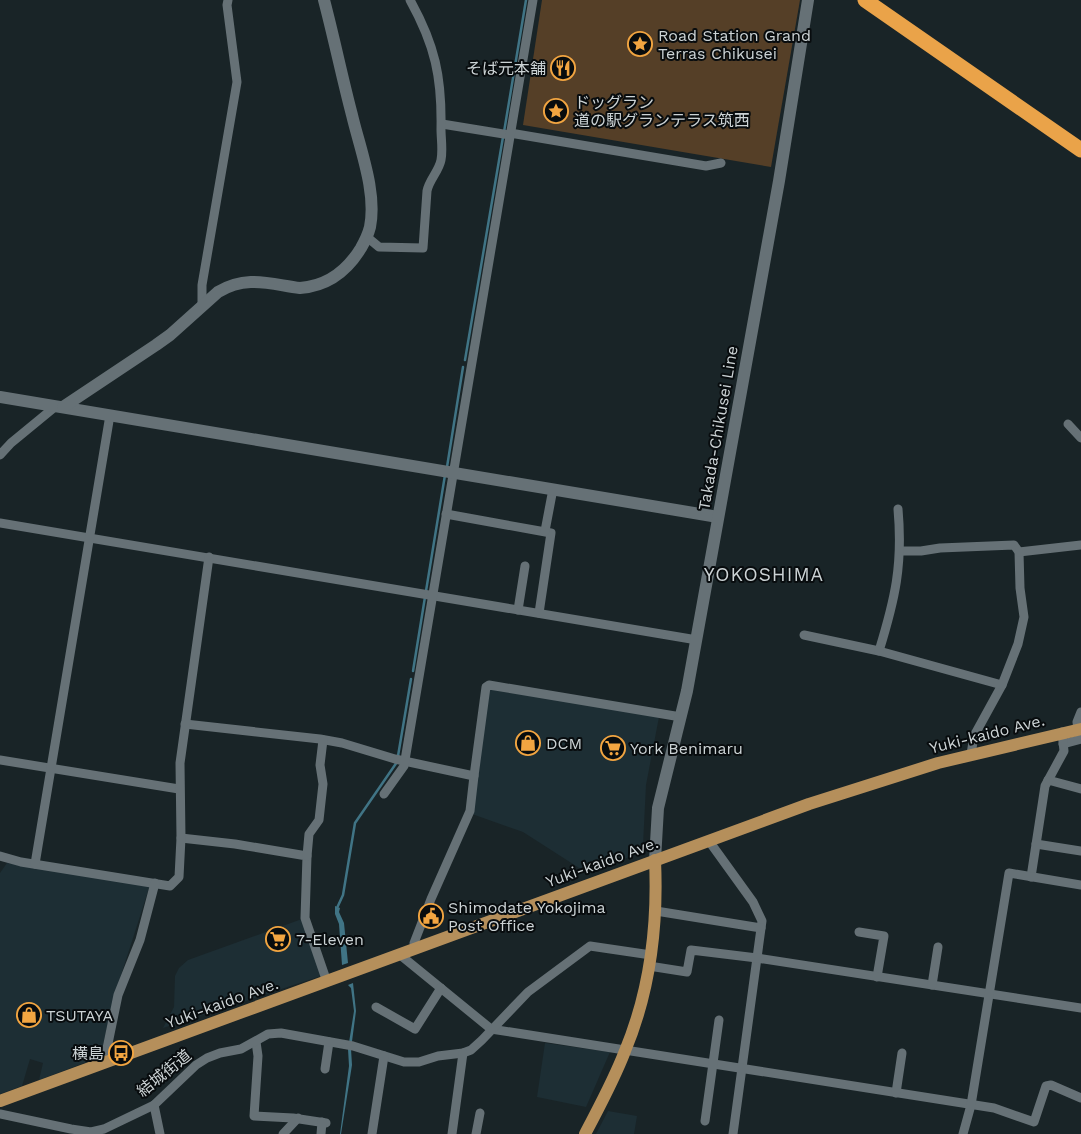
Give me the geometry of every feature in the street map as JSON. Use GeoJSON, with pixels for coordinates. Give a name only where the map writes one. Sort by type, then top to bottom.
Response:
{"type":"FeatureCollection","features":[{"type":"Feature","properties":{"kind":"highway"},"geometry":{"type":"LineString","coordinates":[[864,0],[1081,150]]}},
{"type":"Feature","properties":{"kind":"main road","name":"Yuki-kaido Ave."},"geometry":{"type":"LineString","coordinates":[[0,1101],[818,801],[971,754],[1062,738],[1080,732]]}},
{"type":"Feature","properties":{"kind":"main road"},"geometry":{"type":"LineString","coordinates":[[585,1134],[625,1051],[640,1007],[650,961],[656,911],[655,860]]}},
{"type":"Feature","properties":{"kind":"street"},"geometry":{"type":"LineString","coordinates":[[202,306],[202,285],[237,82],[227,5],[228,0]]}},
{"type":"Feature","properties":{"kind":"street"},"geometry":{"type":"LineString","coordinates":[[0,455],[11,444],[59,407],[170,335],[218,292],[237,283],[253,282],[300,288],[330,280],[348,266],[368,237],[372,209],[366,171],[324,0]]}},
{"type":"Feature","properties":{"kind":"street"},"geometry":{"type":"LineString","coordinates":[[368,237],[379,247],[423,248],[428,184],[441,159],[441,94],[434,56],[424,24],[410,0]]}},
{"type":"Feature","properties":{"kind":"street"},"geometry":{"type":"LineString","coordinates":[[384,794],[404,766],[400,760],[432,596],[446,514],[449,472],[507,134],[533,0]]}},
{"type":"Feature","properties":{"kind":"street","name":"Takada-Chikusei Line"},"geometry":{"type":"LineString","coordinates":[[655,860],[658,808],[681,716],[697,640],[778,190],[808,0]]}},
{"type":"Feature","properties":{"kind":"street"},"geometry":{"type":"LineString","coordinates":[[442,124],[706,166],[721,163]]}},
{"type":"Feature","properties":{"kind":"street"},"geometry":{"type":"LineString","coordinates":[[0,397],[718,517]]}},
{"type":"Feature","properties":{"kind":"street"},"geometry":{"type":"LineString","coordinates":[[35,864],[110,415]]}},
{"type":"Feature","properties":{"kind":"street"},"geometry":{"type":"LineString","coordinates":[[1068,424],[1081,438]]}},
{"type":"Feature","properties":{"kind":"street"},"geometry":{"type":"LineString","coordinates":[[545,531],[553,490]]}},
{"type":"Feature","properties":{"kind":"street"},"geometry":{"type":"LineString","coordinates":[[879,652],[892,607],[900,551],[898,510]]}},
{"type":"Feature","properties":{"kind":"street"},"geometry":{"type":"LineString","coordinates":[[446,514],[551,533],[539,613]]}},
{"type":"Feature","properties":{"kind":"street"},"geometry":{"type":"LineString","coordinates":[[0,523],[697,640]]}},
{"type":"Feature","properties":{"kind":"street"},"geometry":{"type":"LineString","coordinates":[[1019,552],[1081,544]]}},
{"type":"Feature","properties":{"kind":"street"},"geometry":{"type":"LineString","coordinates":[[900,551],[1014,545],[1019,552],[1020,588],[1024,617],[1018,644],[1002,684],[974,736],[971,754]]}},
{"type":"Feature","properties":{"kind":"street"},"geometry":{"type":"LineString","coordinates":[[0,856],[35,864],[170,886],[179,877],[181,838],[180,763],[209,557]]}},
{"type":"Feature","properties":{"kind":"street"},"geometry":{"type":"LineString","coordinates":[[518,610],[526,566]]}},
{"type":"Feature","properties":{"kind":"street"},"geometry":{"type":"LineString","coordinates":[[804,635],[879,652],[1002,684]]}},
{"type":"Feature","properties":{"kind":"street"},"geometry":{"type":"LineString","coordinates":[[416,948],[414,943],[430,899],[470,811],[486,687],[489,685],[681,716]]}},
{"type":"Feature","properties":{"kind":"street"},"geometry":{"type":"LineString","coordinates":[[1080,732],[1077,722],[1081,712]]}},
{"type":"Feature","properties":{"kind":"street"},"geometry":{"type":"LineString","coordinates":[[185,724],[342,743],[400,760],[474,776]]}},
{"type":"Feature","properties":{"kind":"street"},"geometry":{"type":"LineString","coordinates":[[1031,877],[1046,786],[1064,751],[1062,738]]}},
{"type":"Feature","properties":{"kind":"street"},"geometry":{"type":"LineString","coordinates":[[323,740],[320,765],[323,784],[319,820],[309,834],[305,918],[327,982]]}},
{"type":"Feature","properties":{"kind":"street"},"geometry":{"type":"LineString","coordinates":[[0,760],[179,789]]}},
{"type":"Feature","properties":{"kind":"street"},"geometry":{"type":"LineString","coordinates":[[1048,780],[1081,789]]}},
{"type":"Feature","properties":{"kind":"street"},"geometry":{"type":"LineString","coordinates":[[181,838],[307,856]]}},
{"type":"Feature","properties":{"kind":"street"},"geometry":{"type":"LineString","coordinates":[[709,841],[753,902],[762,921],[733,1134]]}},
{"type":"Feature","properties":{"kind":"street"},"geometry":{"type":"LineString","coordinates":[[1036,844],[1081,851]]}},
{"type":"Feature","properties":{"kind":"street"},"geometry":{"type":"LineString","coordinates":[[963,1134],[971,1105],[1009,874],[1081,885]]}},
{"type":"Feature","properties":{"kind":"street"},"geometry":{"type":"LineString","coordinates":[[104,1063],[118,995],[140,940],[155,883]]}},
{"type":"Feature","properties":{"kind":"street"},"geometry":{"type":"LineString","coordinates":[[656,911],[761,928]]}},
{"type":"Feature","properties":{"kind":"street"},"geometry":{"type":"LineString","coordinates":[[859,932],[884,936],[877,977]]}},
{"type":"Feature","properties":{"kind":"street"},"geometry":{"type":"LineString","coordinates":[[452,1134],[463,1053],[471,1050],[528,992],[590,946],[687,972],[691,950],[758,958],[1081,1008]]}},
{"type":"Feature","properties":{"kind":"street"},"geometry":{"type":"LineString","coordinates":[[932,985],[938,947]]}},
{"type":"Feature","properties":{"kind":"street"},"geometry":{"type":"LineString","coordinates":[[399,954],[492,1029],[994,1108],[1034,1122],[1046,1086],[1052,1085],[1081,1098]]}},
{"type":"Feature","properties":{"kind":"street"},"geometry":{"type":"LineString","coordinates":[[376,1007],[415,1029],[441,988]]}},
{"type":"Feature","properties":{"kind":"street"},"geometry":{"type":"LineString","coordinates":[[705,1121],[719,1020]]}},
{"type":"Feature","properties":{"kind":"street","name":"結城街道"},"geometry":{"type":"LineString","coordinates":[[0,1114],[71,1129],[91,1132],[104,1130],[154,1105],[196,1065],[206,1058],[220,1053],[241,1050],[268,1034],[280,1033],[350,1046],[404,1062],[419,1062],[438,1056],[463,1053]]}},
{"type":"Feature","properties":{"kind":"street"},"geometry":{"type":"LineString","coordinates":[[256,1042],[258,1056],[254,1116],[298,1118],[324,1122],[321,1134]]}},
{"type":"Feature","properties":{"kind":"street"},"geometry":{"type":"LineString","coordinates":[[325,1069],[329,1042]]}},
{"type":"Feature","properties":{"kind":"street"},"geometry":{"type":"LineString","coordinates":[[896,1093],[902,1053]]}},
{"type":"Feature","properties":{"kind":"street"},"geometry":{"type":"LineString","coordinates":[[372,1134],[384,1056]]}},
{"type":"Feature","properties":{"kind":"street"},"geometry":{"type":"LineString","coordinates":[[154,1105],[160,1134]]}},
{"type":"Feature","properties":{"kind":"street"},"geometry":{"type":"LineString","coordinates":[[476,1134],[480,1113]]}},
{"type":"Feature","properties":{"kind":"street"},"geometry":{"type":"LineString","coordinates":[[283,1134],[298,1118]]}},
{"type":"Feature","properties":{"kind":"shaded area"},"geometry":{"type":"Polygon","coordinates":[[[542,0],[800,0],[771,167],[523,125],[542,0]]]}},
{"type":"Feature","properties":{"kind":"shaded area"},"geometry":{"type":"Polygon","coordinates":[[[488,688],[659,717],[646,785],[643,845],[635,855],[587,873],[523,832],[472,814],[488,688]]]}},
{"type":"Feature","properties":{"kind":"shaded area"},"geometry":{"type":"Polygon","coordinates":[[[7,863],[150,885],[115,994],[100,1057],[39,1080],[43,1063],[30,1059],[22,1086],[0,1094],[0,873],[7,863]]]}},
{"type":"Feature","properties":{"kind":"shaded area"},"geometry":{"type":"Polygon","coordinates":[[[302,919],[321,976],[163,1028],[174,1007],[175,976],[179,968],[188,960],[302,919]]]}},
{"type":"Feature","properties":{"kind":"shaded area"},"geometry":{"type":"Polygon","coordinates":[[[545,1043],[610,1052],[586,1107],[537,1097],[545,1043]]]}},
{"type":"Feature","properties":{"kind":"shaded area"},"geometry":{"type":"Polygon","coordinates":[[[608,1111],[637,1116],[634,1134],[596,1134],[608,1111]]]}},
{"type":"Feature","properties":{"kind":"water"},"geometry":{"type":"Polygon","coordinates":[[[335,906],[340,908],[339,912],[344,923],[348,963],[342,965],[339,924],[335,914],[335,906]]]}},
{"type":"Feature","properties":{"kind":"water"},"geometry":{"type":"Polygon","coordinates":[[[353,983],[356,1011],[351,1049],[352,1065],[340,1134],[349,1066],[348,1049],[354,1011],[351,988],[348,985],[353,983]]]}},
{"type":"Feature","properties":{"kind":"waterway"},"geometry":{"type":"LineString","coordinates":[[504,132],[526,0]]}},
{"type":"Feature","properties":{"kind":"waterway"},"geometry":{"type":"LineString","coordinates":[[465,360],[503,137]]}},
{"type":"Feature","properties":{"kind":"waterway"},"geometry":{"type":"LineString","coordinates":[[447,467],[463,367]]}},
{"type":"Feature","properties":{"kind":"waterway"},"geometry":{"type":"LineString","coordinates":[[426,591],[445,475]]}},
{"type":"Feature","properties":{"kind":"waterway"},"geometry":{"type":"LineString","coordinates":[[413,671],[425,597]]}},
{"type":"Feature","properties":{"kind":"waterway"},"geometry":{"type":"LineString","coordinates":[[398,756],[411,679]]}},
{"type":"Feature","properties":{"kind":"waterway"},"geometry":{"type":"LineString","coordinates":[[337,908],[343,895],[355,823],[397,762]]}},
{"type":"Feature","properties":{"kind":"place","name":"Road Station Grand Terras Chikusei"},"geometry":{"type":"Point","coordinates":[640,44]}},
{"type":"Feature","properties":{"kind":"place","name":"そば元本舗"},"geometry":{"type":"Point","coordinates":[563,68]}},
{"type":"Feature","properties":{"kind":"place","name":"ドッグラン 道の駅グランテラス筑西"},"geometry":{"type":"Point","coordinates":[556,111]}},
{"type":"Feature","properties":{"kind":"place","name":"DCM"},"geometry":{"type":"Point","coordinates":[528,743]}},
{"type":"Feature","properties":{"kind":"place","name":"York Benimaru"},"geometry":{"type":"Point","coordinates":[613,748]}},
{"type":"Feature","properties":{"kind":"place","name":"Shimodate Yokojima Post Office"},"geometry":{"type":"Point","coordinates":[431,916]}},
{"type":"Feature","properties":{"kind":"place","name":"7-Eleven"},"geometry":{"type":"Point","coordinates":[278,939]}},
{"type":"Feature","properties":{"kind":"place","name":"TSUTAYA"},"geometry":{"type":"Point","coordinates":[29,1015]}},
{"type":"Feature","properties":{"kind":"place","name":"横島"},"geometry":{"type":"Point","coordinates":[121,1053]}},
{"type":"Feature","properties":{"kind":"district","name":"YOKOSHIMA"},"geometry":{"type":"Point","coordinates":[764,574]}}]}
